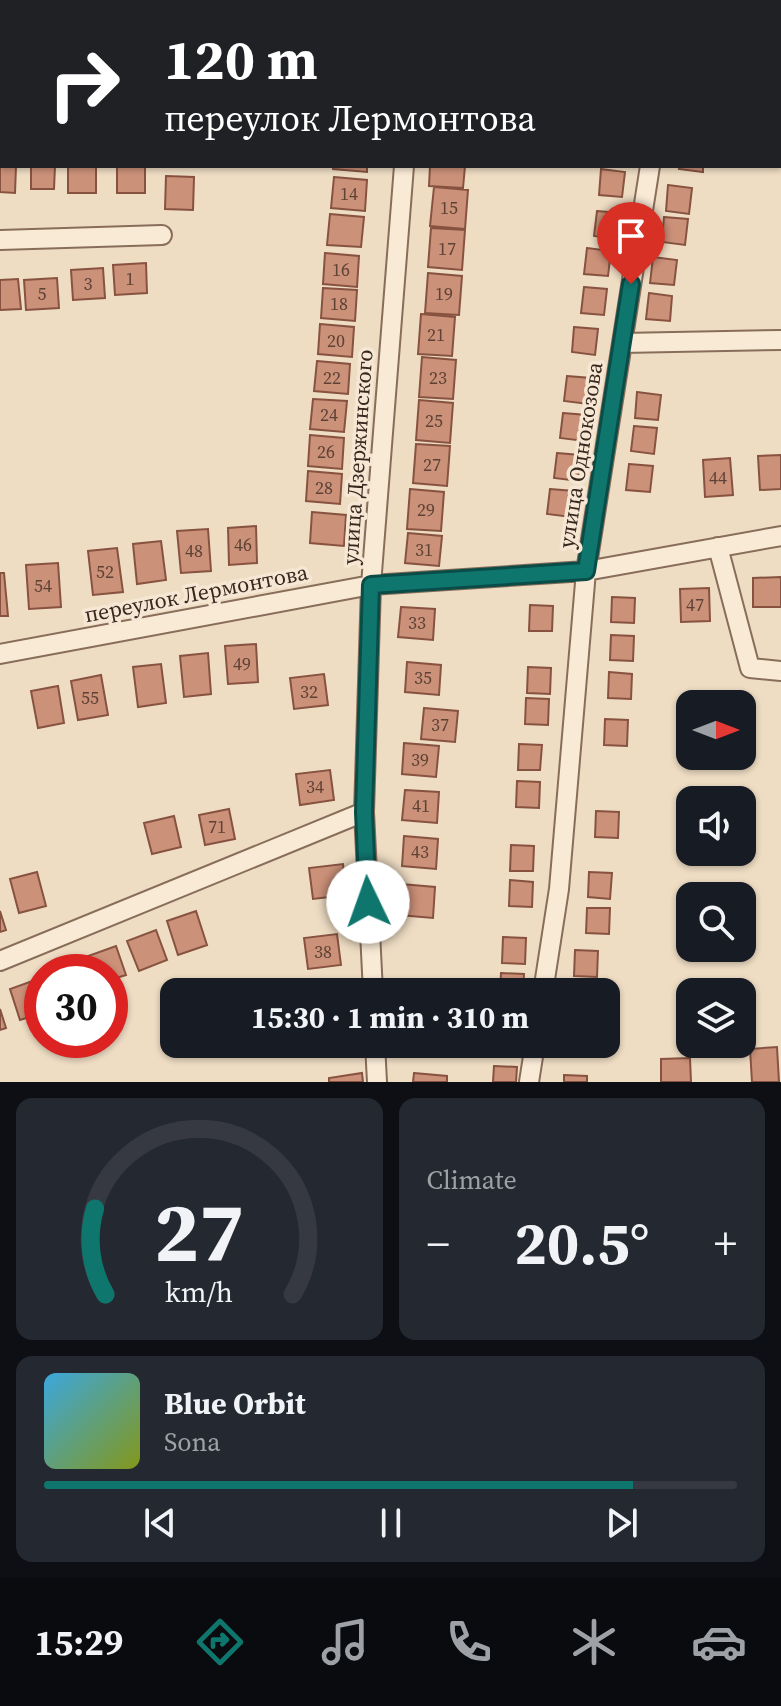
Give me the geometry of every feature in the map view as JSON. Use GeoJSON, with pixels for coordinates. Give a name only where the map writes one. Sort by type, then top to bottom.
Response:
{"type":"FeatureCollection","features":[{"type":"Feature","properties":{"kind":"street","name":"улица Дзержинского"},"geometry":{"type":"LineString","coordinates":[[372,978],[364,812],[371,585],[404,168]]}},
{"type":"Feature","properties":{"kind":"street","name":"улица Однокозова"},"geometry":{"type":"LineString","coordinates":[[545,978],[559,889],[586,571],[650,168]]}},
{"type":"Feature","properties":{"kind":"street"},"geometry":{"type":"LineString","coordinates":[[0,240],[162,235]]}},
{"type":"Feature","properties":{"kind":"street"},"geometry":{"type":"LineString","coordinates":[[622,343],[781,340]]}},
{"type":"Feature","properties":{"kind":"street","name":"переулок Лермонтова"},"geometry":{"type":"LineString","coordinates":[[0,654],[371,585],[586,571],[781,536]]}},
{"type":"Feature","properties":{"kind":"street"},"geometry":{"type":"LineString","coordinates":[[718,547],[750,668],[781,671]]}},
{"type":"Feature","properties":{"kind":"street"},"geometry":{"type":"LineString","coordinates":[[0,961],[364,812]]}},
{"type":"Feature","properties":{"kind":"street"},"geometry":{"type":"LineString","coordinates":[[376,1058],[377,1082]]}},
{"type":"Feature","properties":{"kind":"street"},"geometry":{"type":"LineString","coordinates":[[529,1082],[533,1058]]}},
{"type":"Feature","properties":{"kind":"building"},"geometry":{"type":"Polygon","coordinates":[[[0,168],[16,168],[15,193],[0,192],[0,168]]]}},
{"type":"Feature","properties":{"kind":"building"},"geometry":{"type":"Polygon","coordinates":[[[31,168],[55,168],[54,189],[31,189],[31,168]]]}},
{"type":"Feature","properties":{"kind":"building"},"geometry":{"type":"Polygon","coordinates":[[[68,168],[96,168],[96,193],[68,193],[68,168]]]}},
{"type":"Feature","properties":{"kind":"building"},"geometry":{"type":"Polygon","coordinates":[[[117,168],[145,168],[145,193],[117,193],[117,168]]]}},
{"type":"Feature","properties":{"kind":"building"},"geometry":{"type":"Polygon","coordinates":[[[367,168],[367,172],[333,169],[367,168]]]}},
{"type":"Feature","properties":{"kind":"building"},"geometry":{"type":"Polygon","coordinates":[[[430,168],[465,168],[463,188],[429,186],[430,168]]]}},
{"type":"Feature","properties":{"kind":"building"},"geometry":{"type":"Polygon","coordinates":[[[703,168],[703,172],[679,169],[703,168]]]}},
{"type":"Feature","properties":{"kind":"building"},"geometry":{"type":"Polygon","coordinates":[[[601,169],[625,172],[622,197],[599,195],[601,169]]]}},
{"type":"Feature","properties":{"kind":"building"},"geometry":{"type":"Polygon","coordinates":[[[166,176],[194,177],[193,210],[165,209],[166,176]]]}},
{"type":"Feature","properties":{"kind":"building"},"geometry":{"type":"Polygon","coordinates":[[[334,177],[367,180],[365,211],[331,208],[334,177]]]}},
{"type":"Feature","properties":{"kind":"building"},"geometry":{"type":"Polygon","coordinates":[[[668,185],[692,188],[689,214],[666,211],[668,185]]]}},
{"type":"Feature","properties":{"kind":"building"},"geometry":{"type":"Polygon","coordinates":[[[434,187],[468,190],[465,229],[430,226],[434,187]]]}},
{"type":"Feature","properties":{"kind":"building"},"geometry":{"type":"Polygon","coordinates":[[[597,211],[620,213],[618,239],[594,236],[597,211]]]}},
{"type":"Feature","properties":{"kind":"building"},"geometry":{"type":"Polygon","coordinates":[[[330,214],[364,217],[361,247],[327,245],[330,214]]]}},
{"type":"Feature","properties":{"kind":"building"},"geometry":{"type":"Polygon","coordinates":[[[664,217],[688,219],[685,245],[662,242],[664,217]]]}},
{"type":"Feature","properties":{"kind":"building"},"geometry":{"type":"Polygon","coordinates":[[[431,228],[465,230],[462,270],[428,267],[431,228]]]}},
{"type":"Feature","properties":{"kind":"building"},"geometry":{"type":"Polygon","coordinates":[[[587,248],[611,251],[608,276],[584,274],[587,248]]]}},
{"type":"Feature","properties":{"kind":"building"},"geometry":{"type":"Polygon","coordinates":[[[325,253],[359,256],[357,287],[323,284],[325,253]]]}},
{"type":"Feature","properties":{"kind":"building"},"geometry":{"type":"Polygon","coordinates":[[[653,257],[677,260],[674,285],[650,283],[653,257]]]}},
{"type":"Feature","properties":{"kind":"building"},"geometry":{"type":"Polygon","coordinates":[[[146,263],[147,293],[115,295],[113,265],[146,263]]]}},
{"type":"Feature","properties":{"kind":"building"},"geometry":{"type":"Polygon","coordinates":[[[103,268],[105,298],[73,300],[71,270],[103,268]]]}},
{"type":"Feature","properties":{"kind":"building"},"geometry":{"type":"Polygon","coordinates":[[[428,273],[462,276],[459,315],[425,313],[428,273]]]}},
{"type":"Feature","properties":{"kind":"building"},"geometry":{"type":"Polygon","coordinates":[[[57,278],[59,308],[26,310],[24,280],[57,278]]]}},
{"type":"Feature","properties":{"kind":"building"},"geometry":{"type":"Polygon","coordinates":[[[18,279],[21,309],[0,310],[0,280],[18,279]]]}},
{"type":"Feature","properties":{"kind":"building"},"geometry":{"type":"Polygon","coordinates":[[[584,287],[607,289],[604,315],[581,313],[584,287]]]}},
{"type":"Feature","properties":{"kind":"building"},"geometry":{"type":"Polygon","coordinates":[[[323,288],[357,290],[355,321],[321,318],[323,288]]]}},
{"type":"Feature","properties":{"kind":"building"},"geometry":{"type":"Polygon","coordinates":[[[649,293],[672,296],[670,321],[646,319],[649,293]]]}},
{"type":"Feature","properties":{"kind":"building"},"geometry":{"type":"Polygon","coordinates":[[[421,314],[455,317],[452,356],[418,354],[421,314]]]}},
{"type":"Feature","properties":{"kind":"building"},"geometry":{"type":"Polygon","coordinates":[[[320,324],[354,327],[352,357],[318,354],[320,324]]]}},
{"type":"Feature","properties":{"kind":"building"},"geometry":{"type":"Polygon","coordinates":[[[574,327],[598,329],[595,355],[572,352],[574,327]]]}},
{"type":"Feature","properties":{"kind":"building"},"geometry":{"type":"Polygon","coordinates":[[[422,357],[456,360],[453,399],[419,397],[422,357]]]}},
{"type":"Feature","properties":{"kind":"building"},"geometry":{"type":"Polygon","coordinates":[[[317,361],[350,364],[348,394],[314,391],[317,361]]]}},
{"type":"Feature","properties":{"kind":"building"},"geometry":{"type":"Polygon","coordinates":[[[567,376],[591,378],[588,404],[564,401],[567,376]]]}},
{"type":"Feature","properties":{"kind":"building"},"geometry":{"type":"Polygon","coordinates":[[[637,392],[661,395],[658,420],[635,418],[637,392]]]}},
{"type":"Feature","properties":{"kind":"building"},"geometry":{"type":"Polygon","coordinates":[[[313,399],[347,401],[344,432],[310,429],[313,399]]]}},
{"type":"Feature","properties":{"kind":"building"},"geometry":{"type":"Polygon","coordinates":[[[419,400],[453,403],[450,443],[416,440],[419,400]]]}},
{"type":"Feature","properties":{"kind":"building"},"geometry":{"type":"Polygon","coordinates":[[[563,413],[587,415],[584,441],[560,438],[563,413]]]}},
{"type":"Feature","properties":{"kind":"building"},"geometry":{"type":"Polygon","coordinates":[[[634,426],[657,428],[654,454],[631,451],[634,426]]]}},
{"type":"Feature","properties":{"kind":"building"},"geometry":{"type":"Polygon","coordinates":[[[310,435],[344,438],[342,469],[308,466],[310,435]]]}},
{"type":"Feature","properties":{"kind":"building"},"geometry":{"type":"Polygon","coordinates":[[[416,444],[450,446],[447,486],[413,483],[416,444]]]}},
{"type":"Feature","properties":{"kind":"building"},"geometry":{"type":"Polygon","coordinates":[[[557,453],[580,455],[578,481],[554,478],[557,453]]]}},
{"type":"Feature","properties":{"kind":"building"},"geometry":{"type":"Polygon","coordinates":[[[781,455],[781,489],[760,490],[758,456],[781,455]]]}},
{"type":"Feature","properties":{"kind":"building"},"geometry":{"type":"Polygon","coordinates":[[[730,458],[733,495],[705,497],[703,460],[730,458]]]}},
{"type":"Feature","properties":{"kind":"building"},"geometry":{"type":"Polygon","coordinates":[[[629,464],[653,466],[650,492],[626,490],[629,464]]]}},
{"type":"Feature","properties":{"kind":"building"},"geometry":{"type":"Polygon","coordinates":[[[308,471],[342,474],[340,504],[306,501],[308,471]]]}},
{"type":"Feature","properties":{"kind":"building"},"geometry":{"type":"Polygon","coordinates":[[[410,489],[444,492],[441,531],[407,529],[410,489]]]}},
{"type":"Feature","properties":{"kind":"building"},"geometry":{"type":"Polygon","coordinates":[[[550,489],[574,491],[571,517],[547,514],[550,489]]]}},
{"type":"Feature","properties":{"kind":"building"},"geometry":{"type":"Polygon","coordinates":[[[312,512],[346,515],[344,546],[310,543],[312,512]]]}},
{"type":"Feature","properties":{"kind":"building"},"geometry":{"type":"Polygon","coordinates":[[[256,526],[257,563],[229,565],[228,528],[256,526]]]}},
{"type":"Feature","properties":{"kind":"building"},"geometry":{"type":"Polygon","coordinates":[[[208,529],[211,571],[181,573],[177,531],[208,529]]]}},
{"type":"Feature","properties":{"kind":"building"},"geometry":{"type":"Polygon","coordinates":[[[408,533],[442,536],[439,566],[405,563],[408,533]]]}},
{"type":"Feature","properties":{"kind":"building"},"geometry":{"type":"Polygon","coordinates":[[[161,541],[166,580],[137,584],[133,544],[161,541]]]}},
{"type":"Feature","properties":{"kind":"building"},"geometry":{"type":"Polygon","coordinates":[[[117,548],[123,592],[93,595],[88,551],[117,548]]]}},
{"type":"Feature","properties":{"kind":"building"},"geometry":{"type":"Polygon","coordinates":[[[58,563],[61,607],[29,609],[26,565],[58,563]]]}},
{"type":"Feature","properties":{"kind":"building"},"geometry":{"type":"Polygon","coordinates":[[[0,573],[4,573],[8,616],[0,616],[0,573]]]}},
{"type":"Feature","properties":{"kind":"building"},"geometry":{"type":"Polygon","coordinates":[[[781,577],[781,607],[753,607],[753,578],[781,577]]]}},
{"type":"Feature","properties":{"kind":"building"},"geometry":{"type":"Polygon","coordinates":[[[709,588],[710,621],[681,622],[680,589],[709,588]]]}},
{"type":"Feature","properties":{"kind":"building"},"geometry":{"type":"Polygon","coordinates":[[[612,597],[635,598],[634,623],[611,622],[612,597]]]}},
{"type":"Feature","properties":{"kind":"building"},"geometry":{"type":"Polygon","coordinates":[[[530,605],[553,606],[552,631],[529,631],[530,605]]]}},
{"type":"Feature","properties":{"kind":"building"},"geometry":{"type":"Polygon","coordinates":[[[401,607],[435,609],[433,640],[398,637],[401,607]]]}},
{"type":"Feature","properties":{"kind":"building"},"geometry":{"type":"Polygon","coordinates":[[[611,635],[634,636],[633,661],[610,660],[611,635]]]}},
{"type":"Feature","properties":{"kind":"building"},"geometry":{"type":"Polygon","coordinates":[[[256,644],[258,682],[228,684],[225,646],[256,644]]]}},
{"type":"Feature","properties":{"kind":"building"},"geometry":{"type":"Polygon","coordinates":[[[208,653],[211,694],[184,697],[180,656],[208,653]]]}},
{"type":"Feature","properties":{"kind":"building"},"geometry":{"type":"Polygon","coordinates":[[[407,662],[441,665],[439,695],[405,692],[407,662]]]}},
{"type":"Feature","properties":{"kind":"building"},"geometry":{"type":"Polygon","coordinates":[[[161,664],[166,703],[138,707],[133,667],[161,664]]]}},
{"type":"Feature","properties":{"kind":"building"},"geometry":{"type":"Polygon","coordinates":[[[528,667],[551,668],[550,694],[527,693],[528,667]]]}},
{"type":"Feature","properties":{"kind":"building"},"geometry":{"type":"Polygon","coordinates":[[[609,672],[632,674],[631,699],[608,698],[609,672]]]}},
{"type":"Feature","properties":{"kind":"building"},"geometry":{"type":"Polygon","coordinates":[[[324,674],[328,705],[294,709],[290,678],[324,674]]]}},
{"type":"Feature","properties":{"kind":"building"},"geometry":{"type":"Polygon","coordinates":[[[101,675],[108,715],[78,720],[71,681],[101,675]]]}},
{"type":"Feature","properties":{"kind":"building"},"geometry":{"type":"Polygon","coordinates":[[[58,686],[64,723],[38,728],[31,691],[58,686]]]}},
{"type":"Feature","properties":{"kind":"building"},"geometry":{"type":"Polygon","coordinates":[[[526,698],[549,699],[548,725],[525,724],[526,698]]]}},
{"type":"Feature","properties":{"kind":"building"},"geometry":{"type":"Polygon","coordinates":[[[424,708],[458,711],[455,742],[421,739],[424,708]]]}},
{"type":"Feature","properties":{"kind":"building"},"geometry":{"type":"Polygon","coordinates":[[[605,719],[628,720],[627,746],[604,745],[605,719]]]}},
{"type":"Feature","properties":{"kind":"building"},"geometry":{"type":"Polygon","coordinates":[[[404,743],[439,746],[436,777],[402,774],[404,743]]]}},
{"type":"Feature","properties":{"kind":"building"},"geometry":{"type":"Polygon","coordinates":[[[519,744],[542,745],[540,770],[518,770],[519,744]]]}},
{"type":"Feature","properties":{"kind":"building"},"geometry":{"type":"Polygon","coordinates":[[[330,770],[334,800],[300,805],[296,774],[330,770]]]}},
{"type":"Feature","properties":{"kind":"building"},"geometry":{"type":"Polygon","coordinates":[[[517,781],[540,782],[539,808],[516,807],[517,781]]]}},
{"type":"Feature","properties":{"kind":"building"},"geometry":{"type":"Polygon","coordinates":[[[405,790],[439,792],[437,823],[402,820],[405,790]]]}},
{"type":"Feature","properties":{"kind":"building"},"geometry":{"type":"Polygon","coordinates":[[[229,809],[235,839],[205,845],[199,815],[229,809]]]}},
{"type":"Feature","properties":{"kind":"building"},"geometry":{"type":"Polygon","coordinates":[[[596,811],[619,812],[618,838],[595,837],[596,811]]]}},
{"type":"Feature","properties":{"kind":"building"},"geometry":{"type":"Polygon","coordinates":[[[174,816],[181,847],[152,854],[144,823],[174,816]]]}},
{"type":"Feature","properties":{"kind":"building"},"geometry":{"type":"Polygon","coordinates":[[[404,836],[438,839],[436,869],[402,866],[404,836]]]}},
{"type":"Feature","properties":{"kind":"building"},"geometry":{"type":"Polygon","coordinates":[[[511,845],[534,846],[533,871],[510,871],[511,845]]]}},
{"type":"Feature","properties":{"kind":"building"},"geometry":{"type":"Polygon","coordinates":[[[343,864],[346,895],[313,899],[309,868],[343,864]]]}},
{"type":"Feature","properties":{"kind":"building"},"geometry":{"type":"Polygon","coordinates":[[[37,872],[46,906],[19,913],[10,879],[37,872]]]}},
{"type":"Feature","properties":{"kind":"building"},"geometry":{"type":"Polygon","coordinates":[[[589,872],[612,873],[610,899],[588,897],[589,872]]]}},
{"type":"Feature","properties":{"kind":"building"},"geometry":{"type":"Polygon","coordinates":[[[510,880],[533,882],[532,907],[509,906],[510,880]]]}},
{"type":"Feature","properties":{"kind":"building"},"geometry":{"type":"Polygon","coordinates":[[[401,884],[435,887],[433,918],[399,915],[401,884]]]}},
{"type":"Feature","properties":{"kind":"building"},"geometry":{"type":"Polygon","coordinates":[[[587,908],[610,908],[609,934],[586,933],[587,908]]]}},
{"type":"Feature","properties":{"kind":"building"},"geometry":{"type":"Polygon","coordinates":[[[0,911],[6,930],[0,932],[0,911]]]}},
{"type":"Feature","properties":{"kind":"building"},"geometry":{"type":"Polygon","coordinates":[[[196,911],[207,945],[178,955],[167,921],[196,911]]]}},
{"type":"Feature","properties":{"kind":"building"},"geometry":{"type":"Polygon","coordinates":[[[156,930],[167,960],[139,971],[127,941],[156,930]]]}},
{"type":"Feature","properties":{"kind":"building"},"geometry":{"type":"Polygon","coordinates":[[[337,934],[341,965],[308,969],[304,938],[337,934]]]}},
{"type":"Feature","properties":{"kind":"building"},"geometry":{"type":"Polygon","coordinates":[[[503,937],[526,938],[525,964],[502,963],[503,937]]]}},
{"type":"Feature","properties":{"kind":"building"},"geometry":{"type":"Polygon","coordinates":[[[116,946],[119,954],[94,954],[116,946]]]}},
{"type":"Feature","properties":{"kind":"building"},"geometry":{"type":"Polygon","coordinates":[[[575,950],[598,951],[597,977],[574,976],[575,950]]]}},
{"type":"Feature","properties":{"kind":"building"},"geometry":{"type":"Polygon","coordinates":[[[501,973],[524,974],[524,978],[501,978],[501,973]]]}},
{"type":"Feature","properties":{"kind":"building"},"geometry":{"type":"Polygon","coordinates":[[[24,984],[24,1019],[20,1020],[10,989],[24,984]]]}},
{"type":"Feature","properties":{"kind":"building"},"geometry":{"type":"Polygon","coordinates":[[[0,1009],[6,1028],[0,1030],[0,1009]]]}},
{"type":"Feature","properties":{"kind":"building"},"geometry":{"type":"Polygon","coordinates":[[[777,1047],[779,1082],[752,1082],[751,1058],[756,1058],[756,1049],[777,1047]]]}},
{"type":"Feature","properties":{"kind":"building"},"geometry":{"type":"Polygon","coordinates":[[[690,1058],[691,1082],[661,1082],[661,1059],[690,1058]]]}},
{"type":"Feature","properties":{"kind":"building"},"geometry":{"type":"Polygon","coordinates":[[[494,1066],[517,1067],[516,1082],[493,1082],[494,1066]]]}},
{"type":"Feature","properties":{"kind":"building"},"geometry":{"type":"Polygon","coordinates":[[[362,1073],[363,1082],[329,1082],[329,1078],[362,1073]]]}},
{"type":"Feature","properties":{"kind":"building"},"geometry":{"type":"Polygon","coordinates":[[[414,1073],[447,1076],[447,1082],[413,1082],[414,1073]]]}},
{"type":"Feature","properties":{"kind":"building"},"geometry":{"type":"Polygon","coordinates":[[[564,1075],[587,1076],[587,1082],[564,1082],[564,1075]]]}},
{"type":"Feature","properties":{"kind":"route"},"geometry":{"type":"LineString","coordinates":[[368,902],[364,812],[371,585],[586,571],[631,284]]}}]}
